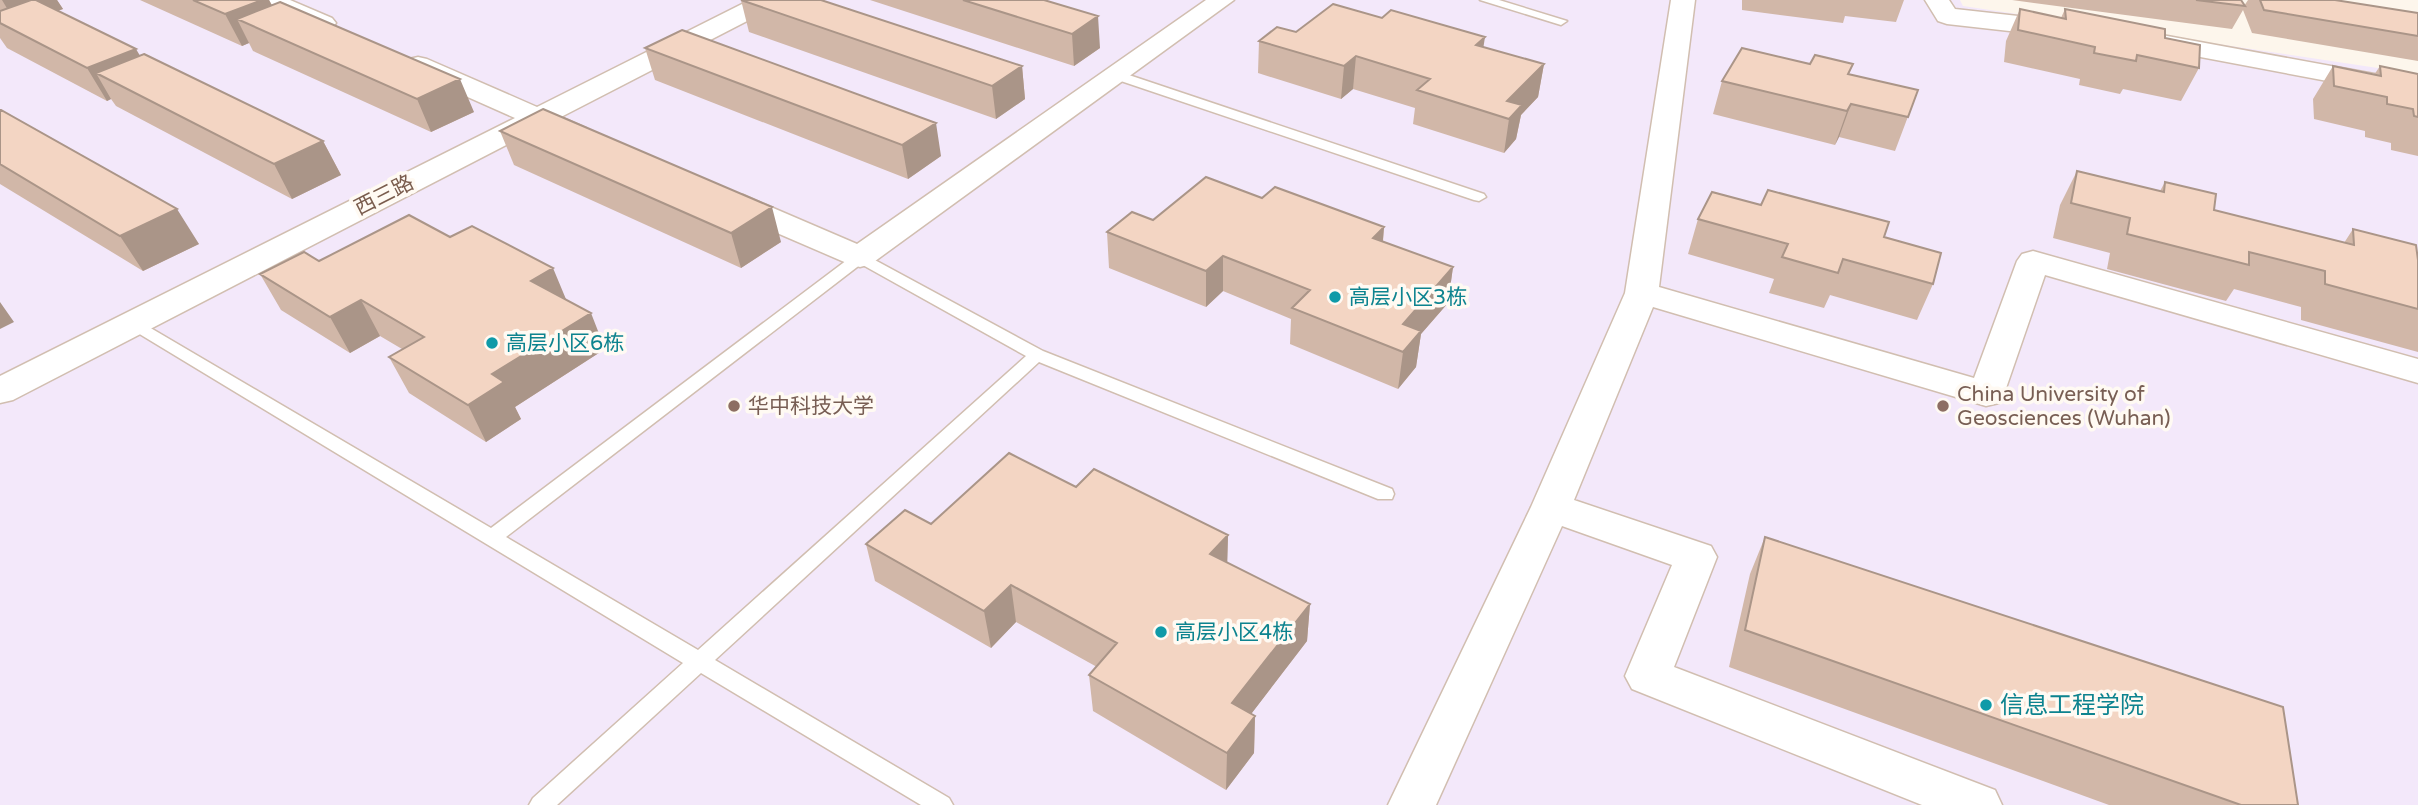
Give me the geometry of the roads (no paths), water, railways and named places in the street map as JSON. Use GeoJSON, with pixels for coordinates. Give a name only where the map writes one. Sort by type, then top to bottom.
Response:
{"type":"FeatureCollection","features":[{"type":"Feature","properties":{"kind":"street"},"geometry":{"type":"LineString","coordinates":[[269,0],[345,33]]}},
{"type":"Feature","properties":{"kind":"street","name":"西三路"},"geometry":{"type":"LineString","coordinates":[[0,391],[769,0]]}},
{"type":"Feature","properties":{"kind":"street"},"geometry":{"type":"LineString","coordinates":[[711,192],[860,257],[1222,0]]}},
{"type":"Feature","properties":{"kind":"street"},"geometry":{"type":"LineString","coordinates":[[1416,804],[1550,507],[1642,293],[1683,0]]}},
{"type":"Feature","properties":{"kind":"street"},"geometry":{"type":"LineString","coordinates":[[1937,0],[1947,16],[2091,33]]}},
{"type":"Feature","properties":{"kind":"street"},"geometry":{"type":"LineString","coordinates":[[2130,38],[2418,90]]}},
{"type":"Feature","properties":{"kind":"street"},"geometry":{"type":"LineString","coordinates":[[397,56],[599,144]]}},
{"type":"Feature","properties":{"kind":"street"},"geometry":{"type":"LineString","coordinates":[[1642,293],[1986,394],[2033,261],[2418,371]]}},
{"type":"Feature","properties":{"kind":"street"},"geometry":{"type":"LineString","coordinates":[[1550,507],[1696,557],[1647,676],[1978,805]]}},
{"type":"Feature","properties":{"kind":"lane"},"geometry":{"type":"LineString","coordinates":[[1486,0],[1561,20]]}},
{"type":"Feature","properties":{"kind":"lane"},"geometry":{"type":"LineString","coordinates":[[1116,75],[1479,197]]}},
{"type":"Feature","properties":{"kind":"lane"},"geometry":{"type":"LineString","coordinates":[[494,537],[860,257],[1037,355],[1385,494]]}},
{"type":"Feature","properties":{"kind":"lane"},"geometry":{"type":"LineString","coordinates":[[131,324],[494,537],[941,805]]}},
{"type":"Feature","properties":{"kind":"lane"},"geometry":{"type":"LineString","coordinates":[[541,805],[1037,355]]}},
{"type":"Feature","properties":{"kind":"place","name":"高层小区3栋"},"geometry":{"type":"Point","coordinates":[1335,297]}},
{"type":"Feature","properties":{"kind":"place","name":"高层小区6栋"},"geometry":{"type":"Point","coordinates":[492,343]}},
{"type":"Feature","properties":{"kind":"place","name":"华中科技大学"},"geometry":{"type":"Point","coordinates":[734,406]}},
{"type":"Feature","properties":{"kind":"place","name":"China University of Geosciences (Wuhan)"},"geometry":{"type":"Point","coordinates":[1943,406]}},
{"type":"Feature","properties":{"kind":"place","name":"高层小区4栋"},"geometry":{"type":"Point","coordinates":[1161,632]}},
{"type":"Feature","properties":{"kind":"place","name":"信息工程学院"},"geometry":{"type":"Point","coordinates":[1986,705]}}]}
